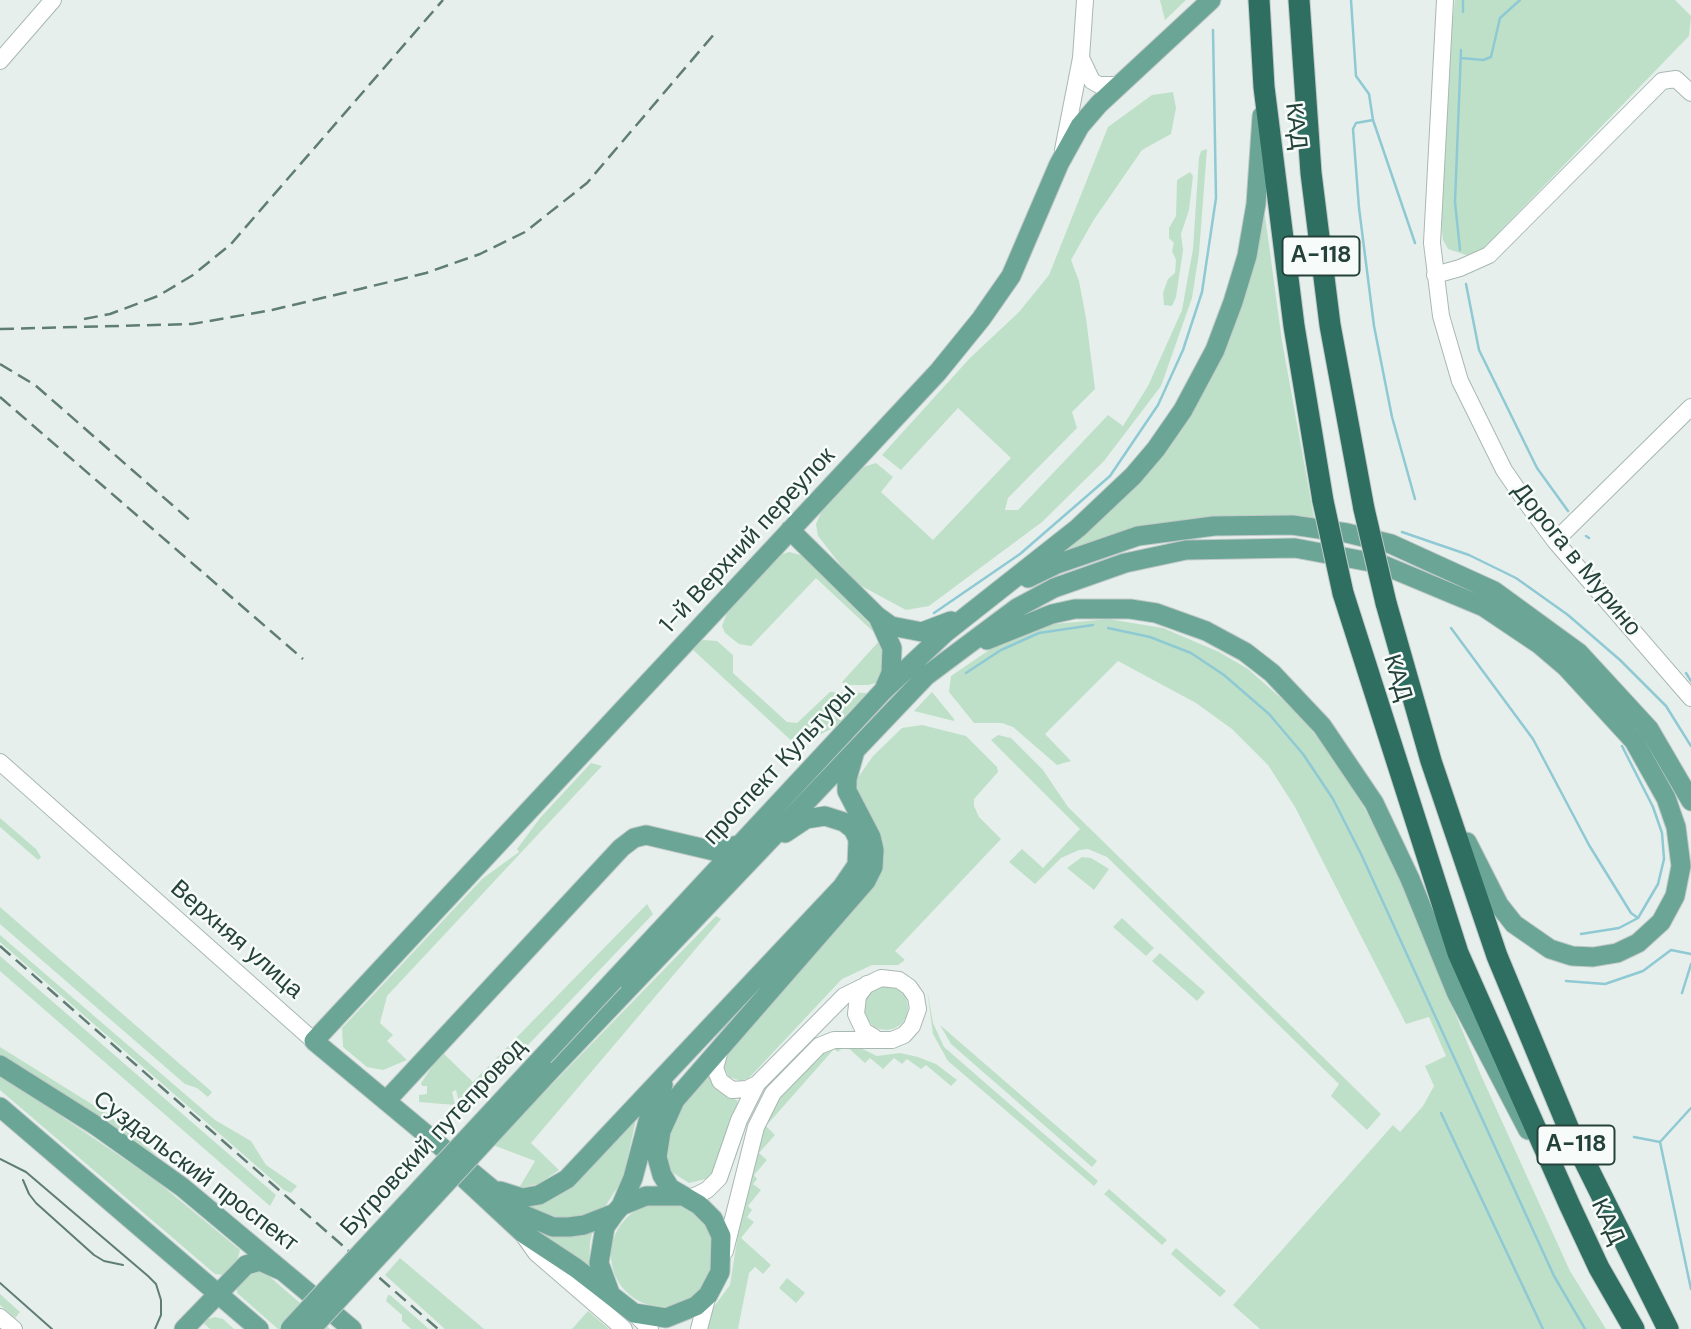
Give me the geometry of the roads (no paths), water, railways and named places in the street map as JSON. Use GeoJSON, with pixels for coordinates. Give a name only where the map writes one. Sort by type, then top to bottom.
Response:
{"type":"FeatureCollection","features":[{"type":"Feature","properties":{"kind":"highway","name":"КАД"},"geometry":{"type":"LineString","coordinates":[[1299,0],[1311,173],[1330,325],[1364,509],[1386,603],[1431,761],[1497,956],[1570,1132],[1668,1329]]}},
{"type":"Feature","properties":{"kind":"highway","name":"КАД"},"geometry":{"type":"LineString","coordinates":[[1259,2],[1264,87],[1294,326],[1323,501],[1343,593],[1458,953],[1599,1268],[1634,1329]]}},
{"type":"Feature","properties":{"kind":"main road"},"geometry":{"type":"LineString","coordinates":[[1059,164],[1080,127],[1119,85],[1210,0]]}},
{"type":"Feature","properties":{"kind":"main road"},"geometry":{"type":"LineString","coordinates":[[992,595],[1101,507],[1133,476],[1183,410],[1215,350],[1247,256],[1256,204],[1264,87]]}},
{"type":"Feature","properties":{"kind":"main road","name":"1-й Верхний переулок"},"geometry":{"type":"LineString","coordinates":[[314,1041],[938,372],[981,319],[1016,266],[1059,164]]}},
{"type":"Feature","properties":{"kind":"main road"},"geometry":{"type":"LineString","coordinates":[[992,595],[1057,564],[1138,536],[1214,526],[1292,525],[1347,533],[1391,544],[1494,591],[1579,653],[1649,729],[1691,801]]}},
{"type":"Feature","properties":{"kind":"main road"},"geometry":{"type":"LineString","coordinates":[[790,530],[877,616],[891,625],[922,632],[938,628],[976,608]]}},
{"type":"Feature","properties":{"kind":"main road"},"geometry":{"type":"LineString","coordinates":[[948,658],[1017,608],[1054,588],[1125,563],[1186,550],[1224,547],[1295,548],[1368,561],[1405,572],[1484,607],[1530,638],[1586,686],[1634,741],[1666,797],[1675,827],[1681,866],[1675,896],[1661,922],[1638,943],[1617,953],[1593,957],[1550,949],[1530,938],[1499,905],[1482,876],[1431,761]]}},
{"type":"Feature","properties":{"kind":"main road","name":"проспект Культуры"},"geometry":{"type":"LineString","coordinates":[[619,986],[738,845],[883,691],[992,595]]}},
{"type":"Feature","properties":{"kind":"main road"},"geometry":{"type":"LineString","coordinates":[[948,658],[1037,618],[1075,609],[1111,607],[1156,613],[1206,631],[1245,652],[1272,673],[1322,726],[1374,803],[1410,879],[1456,992],[1570,1206]]}},
{"type":"Feature","properties":{"kind":"main road"},"geometry":{"type":"LineString","coordinates":[[877,616],[891,648],[893,661],[883,691]]}},
{"type":"Feature","properties":{"kind":"main road","name":"проспект Культуры"},"geometry":{"type":"LineString","coordinates":[[619,986],[761,849],[856,747],[926,676],[948,658]]}},
{"type":"Feature","properties":{"kind":"main road"},"geometry":{"type":"LineString","coordinates":[[678,1061],[651,1111],[633,1178],[606,1227],[599,1263],[612,1297],[629,1321],[682,1314],[708,1295],[720,1272],[721,1236],[713,1219],[699,1205],[670,1188],[662,1175],[657,1157],[659,1138],[675,1100],[870,874],[874,849],[871,837],[847,791],[847,779],[856,747]]}},
{"type":"Feature","properties":{"kind":"main road"},"geometry":{"type":"LineString","coordinates":[[493,1188],[522,1198],[555,1188],[567,1179],[842,887],[857,865],[860,847],[850,825],[825,816],[806,819],[761,849]]}},
{"type":"Feature","properties":{"kind":"main road"},"geometry":{"type":"LineString","coordinates":[[386,1101],[621,848],[634,838],[646,835],[714,851],[738,845]]}},
{"type":"Feature","properties":{"kind":"main road","name":"Бугровский путепровод"},"geometry":{"type":"LineString","coordinates":[[290,1329],[619,986]]}},
{"type":"Feature","properties":{"kind":"main road","name":"Бугровский путепровод"},"geometry":{"type":"LineString","coordinates":[[311,1329],[619,986]]}},
{"type":"Feature","properties":{"kind":"main road","name":"Верхняя улица"},"geometry":{"type":"LineString","coordinates":[[314,1041],[522,1214],[552,1227],[584,1225],[618,1209]]}},
{"type":"Feature","properties":{"kind":"main road","name":"Суздальский проспект"},"geometry":{"type":"LineString","coordinates":[[0,1065],[149,1163],[290,1275],[352,1329]]}},
{"type":"Feature","properties":{"kind":"main road"},"geometry":{"type":"LineString","coordinates":[[0,1107],[259,1329]]}},
{"type":"Feature","properties":{"kind":"main road","name":"Верхняя улица"},"geometry":{"type":"LineString","coordinates":[[443,1151],[473,1189],[523,1233],[576,1268],[612,1297]]}},
{"type":"Feature","properties":{"kind":"main road"},"geometry":{"type":"LineString","coordinates":[[618,1209],[646,1196],[683,1196]]}},
{"type":"Feature","properties":{"kind":"main road"},"geometry":{"type":"LineString","coordinates":[[184,1329],[240,1269],[253,1263],[269,1264],[290,1275]]}},
{"type":"Feature","properties":{"kind":"street"},"geometry":{"type":"LineString","coordinates":[[0,61],[53,0]]}},
{"type":"Feature","properties":{"kind":"street","name":"1-й Верхний переулок"},"geometry":{"type":"LineString","coordinates":[[1059,164],[1081,58],[1085,0]]}},
{"type":"Feature","properties":{"kind":"street","name":"Дорога в Мурино"},"geometry":{"type":"LineString","coordinates":[[1445,0],[1432,194],[1434,275],[1449,349],[1473,410],[1504,470],[1555,541],[1691,698]]}},
{"type":"Feature","properties":{"kind":"street"},"geometry":{"type":"LineString","coordinates":[[1081,58],[1092,81],[1100,85],[1119,85]]}},
{"type":"Feature","properties":{"kind":"street"},"geometry":{"type":"LineString","coordinates":[[1434,275],[1460,268],[1489,255],[1662,81],[1676,79],[1691,93]]}},
{"type":"Feature","properties":{"kind":"street"},"geometry":{"type":"LineString","coordinates":[[1555,541],[1691,407]]}},
{"type":"Feature","properties":{"kind":"street","name":"Верхняя улица"},"geometry":{"type":"LineString","coordinates":[[0,762],[314,1041]]}},
{"type":"Feature","properties":{"kind":"street"},"geometry":{"type":"LineString","coordinates":[[720,1049],[715,1068],[720,1082],[732,1090],[747,1090],[757,1084],[844,996],[875,979],[887,977],[904,983],[916,997],[918,1009],[915,1021],[904,1035],[886,1040],[874,1037],[834,1040],[819,1046],[773,1093],[756,1127],[720,1272]]}},
{"type":"Feature","properties":{"kind":"street"},"geometry":{"type":"LineString","coordinates":[[874,1037],[860,1026],[855,1008],[861,991],[875,979]]}},
{"type":"Feature","properties":{"kind":"street"},"geometry":{"type":"LineString","coordinates":[[683,1196],[693,1197],[707,1190],[719,1178],[739,1120],[757,1084]]}},
{"type":"Feature","properties":{"kind":"street"},"geometry":{"type":"LineString","coordinates":[[523,1233],[536,1253],[629,1321],[650,1329]]}},
{"type":"Feature","properties":{"kind":"street"},"geometry":{"type":"LineString","coordinates":[[699,1329],[708,1295]]}},
{"type":"Feature","properties":{"kind":"street"},"geometry":{"type":"LineString","coordinates":[[0,1317],[14,1329]]}},
{"type":"Feature","properties":{"kind":"waterway"},"geometry":{"type":"LineString","coordinates":[[1351,0],[1356,76],[1369,94],[1373,120],[1415,243]]}},
{"type":"Feature","properties":{"kind":"waterway"},"geometry":{"type":"LineString","coordinates":[[1463,0],[1463,12]]}},
{"type":"Feature","properties":{"kind":"waterway"},"geometry":{"type":"LineString","coordinates":[[1461,58],[1483,60],[1491,57],[1500,18],[1520,0]]}},
{"type":"Feature","properties":{"kind":"waterway"},"geometry":{"type":"LineString","coordinates":[[934,613],[1020,554],[1110,476],[1158,405],[1183,350],[1202,292],[1216,198],[1213,30]]}},
{"type":"Feature","properties":{"kind":"waterway"},"geometry":{"type":"LineString","coordinates":[[1460,250],[1455,202],[1461,50]]}},
{"type":"Feature","properties":{"kind":"waterway"},"geometry":{"type":"LineString","coordinates":[[1373,120],[1356,123],[1353,129],[1359,208],[1374,326],[1392,417],[1415,499]]}},
{"type":"Feature","properties":{"kind":"waterway"},"geometry":{"type":"LineString","coordinates":[[1466,284],[1479,350],[1537,468],[1568,511]]}},
{"type":"Feature","properties":{"kind":"waterway"},"geometry":{"type":"LineString","coordinates":[[1402,532],[1469,555],[1516,578],[1568,615],[1620,660],[1666,706],[1691,746]]}},
{"type":"Feature","properties":{"kind":"waterway"},"geometry":{"type":"LineString","coordinates":[[966,673],[1001,650],[1039,633],[1093,625]]}},
{"type":"Feature","properties":{"kind":"waterway"},"geometry":{"type":"LineString","coordinates":[[1108,628],[1150,637],[1191,653],[1224,675],[1269,714],[1303,754],[1333,799],[1361,854],[1554,1276],[1585,1329]]}},
{"type":"Feature","properties":{"kind":"waterway"},"geometry":{"type":"LineString","coordinates":[[1451,628],[1533,739],[1589,845],[1631,913],[1638,918]]}},
{"type":"Feature","properties":{"kind":"waterway"},"geometry":{"type":"LineString","coordinates":[[1686,673],[1691,681]]}},
{"type":"Feature","properties":{"kind":"waterway"},"geometry":{"type":"LineString","coordinates":[[1581,934],[1619,928],[1638,918],[1658,884],[1664,859],[1662,833],[1653,807],[1622,746]]}},
{"type":"Feature","properties":{"kind":"waterway"},"geometry":{"type":"LineString","coordinates":[[1566,981],[1605,984],[1643,971],[1671,950],[1691,954]]}},
{"type":"Feature","properties":{"kind":"waterway"},"geometry":{"type":"LineString","coordinates":[[1682,993],[1691,964]]}},
{"type":"Feature","properties":{"kind":"waterway"},"geometry":{"type":"LineString","coordinates":[[1634,1137],[1660,1142],[1691,1108]]}},
{"type":"Feature","properties":{"kind":"waterway"},"geometry":{"type":"LineString","coordinates":[[1441,1113],[1543,1329]]}},
{"type":"Feature","properties":{"kind":"waterway"},"geometry":{"type":"LineString","coordinates":[[1660,1142],[1691,1289]]}},
{"type":"Feature","properties":{"kind":"tram line"},"geometry":{"type":"LineString","coordinates":[[0,1159],[26,1172],[156,1284],[161,1300],[161,1315],[155,1329]]}},
{"type":"Feature","properties":{"kind":"tram line"},"geometry":{"type":"LineString","coordinates":[[23,1180],[36,1203],[94,1255],[104,1261],[123,1265]]}},
{"type":"Feature","properties":{"kind":"tram line"},"geometry":{"type":"LineString","coordinates":[[0,1283],[52,1329]]}},
{"type":"Feature","properties":{"kind":"railway"},"geometry":{"type":"LineString","coordinates":[[84,319],[110,314],[158,296],[193,275],[231,244],[443,0]]}},
{"type":"Feature","properties":{"kind":"railway"},"geometry":{"type":"LineString","coordinates":[[0,329],[192,324],[272,310],[426,273],[480,254],[525,232],[587,183],[715,33]]}},
{"type":"Feature","properties":{"kind":"railway"},"geometry":{"type":"LineString","coordinates":[[0,364],[35,385],[194,524]]}},
{"type":"Feature","properties":{"kind":"railway"},"geometry":{"type":"LineString","coordinates":[[0,397],[303,659]]}},
{"type":"Feature","properties":{"kind":"railway"},"geometry":{"type":"LineString","coordinates":[[0,946],[438,1329]]}}]}
